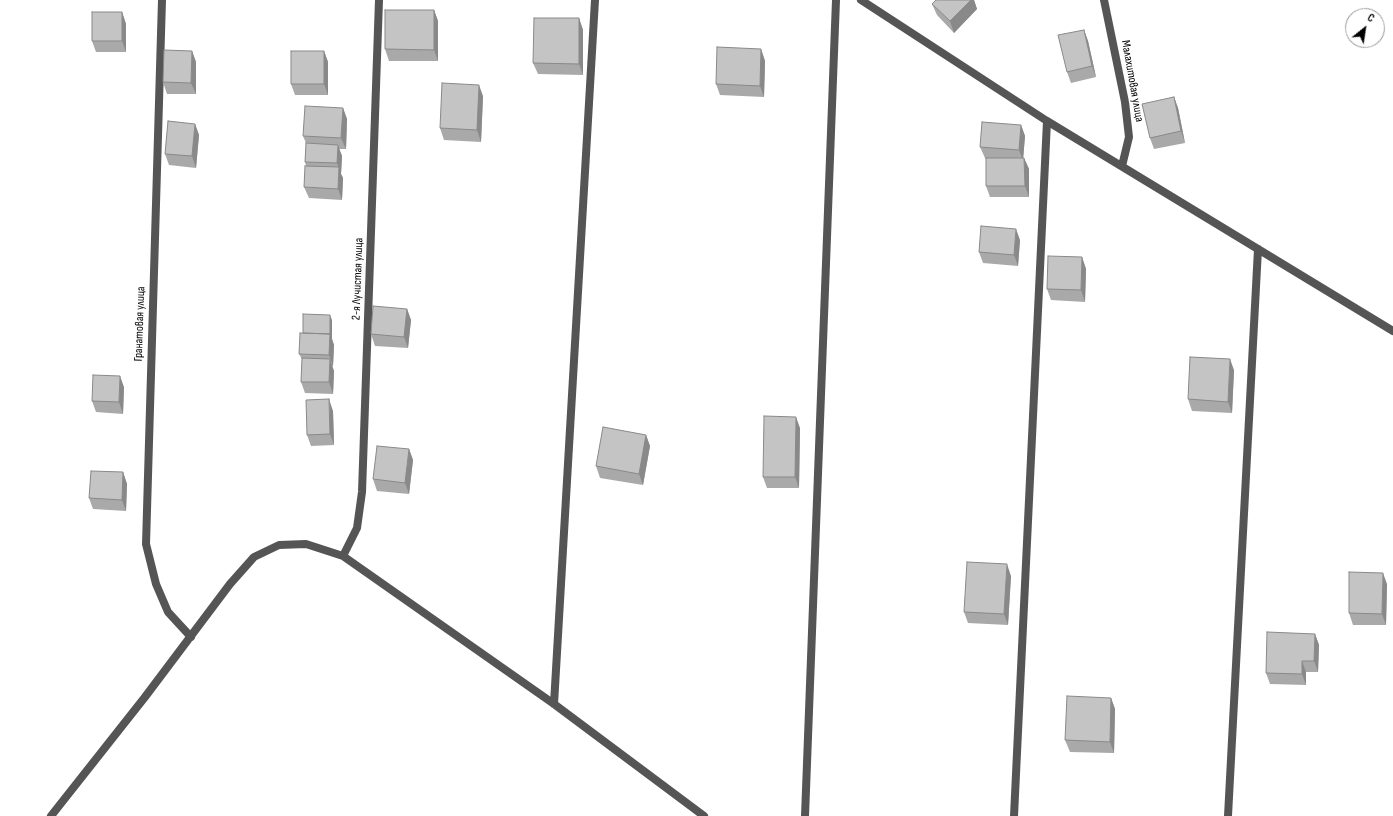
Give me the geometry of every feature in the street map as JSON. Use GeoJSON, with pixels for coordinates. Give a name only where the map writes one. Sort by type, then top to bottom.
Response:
{"type":"FeatureCollection","features":[{"type":"Feature","properties":{"kind":"street","name":"Гранатовая улица"},"geometry":{"type":"LineString","coordinates":[[162,0],[146,544],[156,584],[168,612],[191,637]]}},
{"type":"Feature","properties":{"kind":"street","name":"2-я Лучистая улица"},"geometry":{"type":"LineString","coordinates":[[343,556],[357,528],[362,492],[380,0]]}},
{"type":"Feature","properties":{"kind":"street"},"geometry":{"type":"LineString","coordinates":[[554,704],[596,0]]}},
{"type":"Feature","properties":{"kind":"street"},"geometry":{"type":"LineString","coordinates":[[805,816],[836,0]]}},
{"type":"Feature","properties":{"kind":"street"},"geometry":{"type":"LineString","coordinates":[[861,0],[1047,121],[1393,332]]}},
{"type":"Feature","properties":{"kind":"street","name":"Малахитовая улица"},"geometry":{"type":"LineString","coordinates":[[1104,0],[1125,102],[1129,137],[1122,166]]}},
{"type":"Feature","properties":{"kind":"street"},"geometry":{"type":"LineString","coordinates":[[1014,816],[1047,121]]}},
{"type":"Feature","properties":{"kind":"street"},"geometry":{"type":"LineString","coordinates":[[1228,816],[1258,249]]}},
{"type":"Feature","properties":{"kind":"street"},"geometry":{"type":"LineString","coordinates":[[51,816],[191,637],[230,584],[254,557],[279,545],[306,544],[343,556],[554,704],[704,816]]}},
{"type":"Feature","properties":{"kind":"building"},"geometry":{"type":"Polygon","coordinates":[[[936,0],[971,0],[950,21],[932,4],[936,0]]]}},
{"type":"Feature","properties":{"kind":"building"},"geometry":{"type":"Polygon","coordinates":[[[385,10],[434,10],[434,50],[385,49],[385,10]]]}},
{"type":"Feature","properties":{"kind":"building"},"geometry":{"type":"Polygon","coordinates":[[[92,12],[122,12],[122,41],[92,41],[92,12]]]}},
{"type":"Feature","properties":{"kind":"building"},"geometry":{"type":"Polygon","coordinates":[[[534,18],[579,18],[579,64],[533,63],[534,18]]]}},
{"type":"Feature","properties":{"kind":"building"},"geometry":{"type":"Polygon","coordinates":[[[1084,30],[1092,66],[1067,72],[1058,35],[1084,30]]]}},
{"type":"Feature","properties":{"kind":"building"},"geometry":{"type":"Polygon","coordinates":[[[717,47],[761,49],[760,86],[716,84],[717,47]]]}},
{"type":"Feature","properties":{"kind":"building"},"geometry":{"type":"Polygon","coordinates":[[[164,50],[192,51],[191,83],[163,82],[164,50]]]}},
{"type":"Feature","properties":{"kind":"building"},"geometry":{"type":"Polygon","coordinates":[[[291,51],[324,51],[324,84],[291,84],[291,51]]]}},
{"type":"Feature","properties":{"kind":"building"},"geometry":{"type":"Polygon","coordinates":[[[442,83],[479,85],[477,130],[440,128],[442,83]]]}},
{"type":"Feature","properties":{"kind":"building"},"geometry":{"type":"Polygon","coordinates":[[[1174,97],[1181,131],[1150,138],[1142,104],[1174,97]]]}},
{"type":"Feature","properties":{"kind":"building"},"geometry":{"type":"Polygon","coordinates":[[[305,106],[343,108],[341,138],[303,136],[305,106]]]}},
{"type":"Feature","properties":{"kind":"building"},"geometry":{"type":"Polygon","coordinates":[[[168,121],[195,124],[192,156],[165,154],[168,121]]]}},
{"type":"Feature","properties":{"kind":"building"},"geometry":{"type":"Polygon","coordinates":[[[982,122],[1021,125],[1019,150],[980,147],[982,122]]]}},
{"type":"Feature","properties":{"kind":"building"},"geometry":{"type":"Polygon","coordinates":[[[306,143],[338,145],[337,163],[305,162],[306,143]]]}},
{"type":"Feature","properties":{"kind":"building"},"geometry":{"type":"Polygon","coordinates":[[[986,158],[1024,158],[1025,186],[986,186],[986,158]]]}},
{"type":"Feature","properties":{"kind":"building"},"geometry":{"type":"Polygon","coordinates":[[[305,166],[339,167],[338,189],[304,187],[305,166]]]}},
{"type":"Feature","properties":{"kind":"building"},"geometry":{"type":"Polygon","coordinates":[[[981,226],[1016,229],[1014,255],[979,252],[981,226]]]}},
{"type":"Feature","properties":{"kind":"building"},"geometry":{"type":"Polygon","coordinates":[[[1048,256],[1082,257],[1081,290],[1047,289],[1048,256]]]}},
{"type":"Feature","properties":{"kind":"building"},"geometry":{"type":"Polygon","coordinates":[[[373,306],[407,309],[404,337],[371,334],[373,306]]]}},
{"type":"Feature","properties":{"kind":"building"},"geometry":{"type":"Polygon","coordinates":[[[303,314],[330,315],[330,334],[303,333],[303,314]]]}},
{"type":"Feature","properties":{"kind":"building"},"geometry":{"type":"Polygon","coordinates":[[[300,333],[330,334],[329,355],[299,354],[300,333]]]}},
{"type":"Feature","properties":{"kind":"building"},"geometry":{"type":"Polygon","coordinates":[[[1190,357],[1230,359],[1228,402],[1188,399],[1190,357]]]}},
{"type":"Feature","properties":{"kind":"building"},"geometry":{"type":"Polygon","coordinates":[[[302,358],[330,359],[329,382],[301,382],[302,358]]]}},
{"type":"Feature","properties":{"kind":"building"},"geometry":{"type":"Polygon","coordinates":[[[93,375],[120,376],[119,402],[92,401],[93,375]]]}},
{"type":"Feature","properties":{"kind":"building"},"geometry":{"type":"Polygon","coordinates":[[[329,399],[330,434],[307,435],[306,400],[329,399]]]}},
{"type":"Feature","properties":{"kind":"building"},"geometry":{"type":"Polygon","coordinates":[[[764,416],[796,417],[795,477],[763,477],[764,416]]]}},
{"type":"Feature","properties":{"kind":"building"},"geometry":{"type":"Polygon","coordinates":[[[603,427],[646,435],[639,474],[596,466],[603,427]]]}},
{"type":"Feature","properties":{"kind":"building"},"geometry":{"type":"Polygon","coordinates":[[[377,446],[409,449],[405,483],[373,479],[377,446]]]}},
{"type":"Feature","properties":{"kind":"building"},"geometry":{"type":"Polygon","coordinates":[[[91,471],[123,472],[122,500],[89,498],[91,471]]]}},
{"type":"Feature","properties":{"kind":"building"},"geometry":{"type":"Polygon","coordinates":[[[967,562],[1007,564],[1004,614],[964,612],[967,562]]]}},
{"type":"Feature","properties":{"kind":"building"},"geometry":{"type":"Polygon","coordinates":[[[1349,572],[1383,573],[1382,614],[1349,613],[1349,572]]]}},
{"type":"Feature","properties":{"kind":"building"},"geometry":{"type":"Polygon","coordinates":[[[1267,632],[1315,634],[1314,661],[1302,661],[1302,674],[1266,673],[1267,632]]]}},
{"type":"Feature","properties":{"kind":"building"},"geometry":{"type":"Polygon","coordinates":[[[1067,696],[1111,698],[1110,742],[1065,740],[1067,696]]]}}]}
